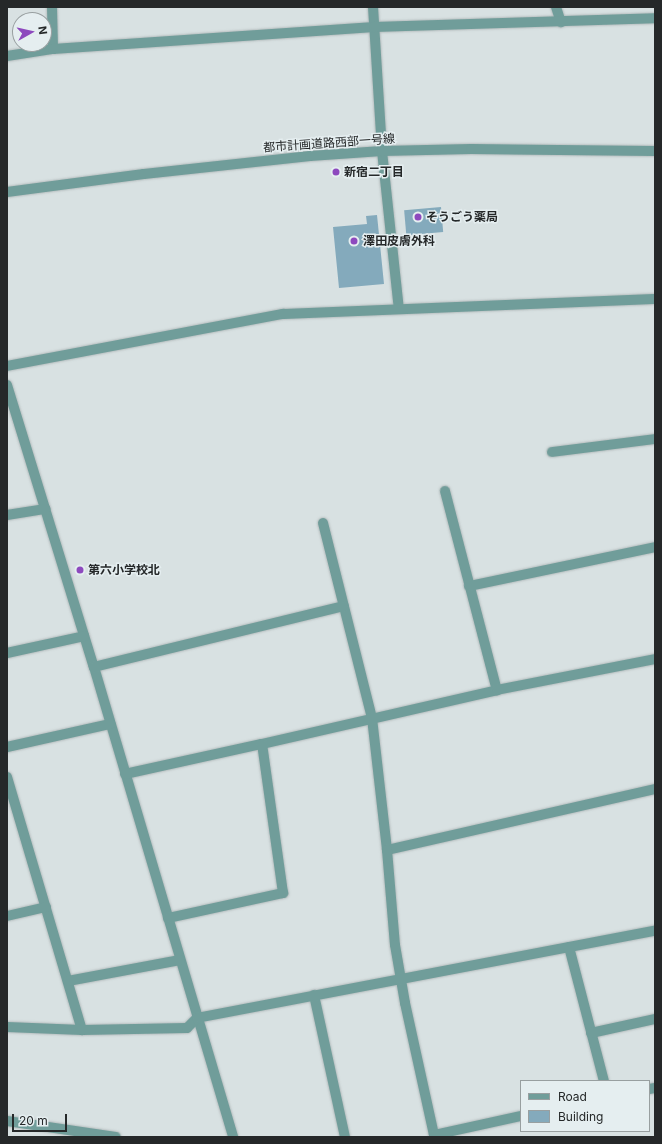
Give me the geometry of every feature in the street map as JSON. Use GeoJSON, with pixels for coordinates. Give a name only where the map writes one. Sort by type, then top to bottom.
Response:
{"type":"FeatureCollection","features":[{"type":"Feature","properties":{"kind":"street"},"geometry":{"type":"LineString","coordinates":[[52,7],[53,49]]}},
{"type":"Feature","properties":{"kind":"street"},"geometry":{"type":"LineString","coordinates":[[373,7],[382,151],[399,309]]}},
{"type":"Feature","properties":{"kind":"street"},"geometry":{"type":"LineString","coordinates":[[556,7],[561,22]]}},
{"type":"Feature","properties":{"kind":"street"},"geometry":{"type":"LineString","coordinates":[[7,56],[53,49],[374,27],[655,18]]}},
{"type":"Feature","properties":{"kind":"street","name":"都市計画道路西部一号線"},"geometry":{"type":"LineString","coordinates":[[7,192],[144,174],[310,156],[382,151],[471,148],[655,151]]}},
{"type":"Feature","properties":{"kind":"street"},"geometry":{"type":"LineString","coordinates":[[7,366],[273,316],[399,309],[655,299]]}},
{"type":"Feature","properties":{"kind":"street"},"geometry":{"type":"LineString","coordinates":[[7,385],[94,667],[233,1137]]}},
{"type":"Feature","properties":{"kind":"street"},"geometry":{"type":"LineString","coordinates":[[552,452],[655,439]]}},
{"type":"Feature","properties":{"kind":"street"},"geometry":{"type":"LineString","coordinates":[[445,491],[497,690]]}},
{"type":"Feature","properties":{"kind":"street"},"geometry":{"type":"LineString","coordinates":[[7,515],[46,509]]}},
{"type":"Feature","properties":{"kind":"street"},"geometry":{"type":"LineString","coordinates":[[323,524],[372,718],[388,850],[395,945],[400,978],[434,1136],[520,1116]]}},
{"type":"Feature","properties":{"kind":"street"},"geometry":{"type":"LineString","coordinates":[[469,586],[655,547]]}},
{"type":"Feature","properties":{"kind":"street"},"geometry":{"type":"LineString","coordinates":[[94,667],[344,606]]}},
{"type":"Feature","properties":{"kind":"street"},"geometry":{"type":"LineString","coordinates":[[7,654],[84,636]]}},
{"type":"Feature","properties":{"kind":"street"},"geometry":{"type":"LineString","coordinates":[[125,774],[497,690],[655,659]]}},
{"type":"Feature","properties":{"kind":"street"},"geometry":{"type":"LineString","coordinates":[[7,747],[110,724]]}},
{"type":"Feature","properties":{"kind":"street"},"geometry":{"type":"LineString","coordinates":[[168,918],[283,893],[262,744]]}},
{"type":"Feature","properties":{"kind":"street"},"geometry":{"type":"LineString","coordinates":[[7,777],[82,1030]]}},
{"type":"Feature","properties":{"kind":"street"},"geometry":{"type":"LineString","coordinates":[[388,850],[655,789]]}},
{"type":"Feature","properties":{"kind":"street"},"geometry":{"type":"LineString","coordinates":[[7,916],[46,907]]}},
{"type":"Feature","properties":{"kind":"street"},"geometry":{"type":"LineString","coordinates":[[7,1027],[82,1030],[187,1028],[197,1018],[400,978],[655,931]]}},
{"type":"Feature","properties":{"kind":"street"},"geometry":{"type":"LineString","coordinates":[[569,947],[604,1080]]}},
{"type":"Feature","properties":{"kind":"street"},"geometry":{"type":"LineString","coordinates":[[68,981],[180,960]]}},
{"type":"Feature","properties":{"kind":"street"},"geometry":{"type":"LineString","coordinates":[[314,995],[345,1137]]}},
{"type":"Feature","properties":{"kind":"street"},"geometry":{"type":"LineString","coordinates":[[591,1033],[655,1019]]}},
{"type":"Feature","properties":{"kind":"street"},"geometry":{"type":"LineString","coordinates":[[7,1121],[116,1137]]}},
{"type":"Feature","properties":{"kind":"building"},"geometry":{"type":"Polygon","coordinates":[[[441,207],[443,232],[406,235],[404,210],[441,207]]]}},
{"type":"Feature","properties":{"kind":"building"},"geometry":{"type":"Polygon","coordinates":[[[377,215],[384,284],[339,288],[333,227],[367,224],[366,216],[377,215]]]}},
{"type":"Feature","properties":{"kind":"place","name":"新宿二丁目"},"geometry":{"type":"Point","coordinates":[336,172]}},
{"type":"Feature","properties":{"kind":"place","name":"そうごう薬局"},"geometry":{"type":"Point","coordinates":[418,217]}},
{"type":"Feature","properties":{"kind":"place","name":"澤田皮膚外科"},"geometry":{"type":"Point","coordinates":[354,241]}},
{"type":"Feature","properties":{"kind":"place","name":"第六小学校北"},"geometry":{"type":"Point","coordinates":[80,570]}}]}
